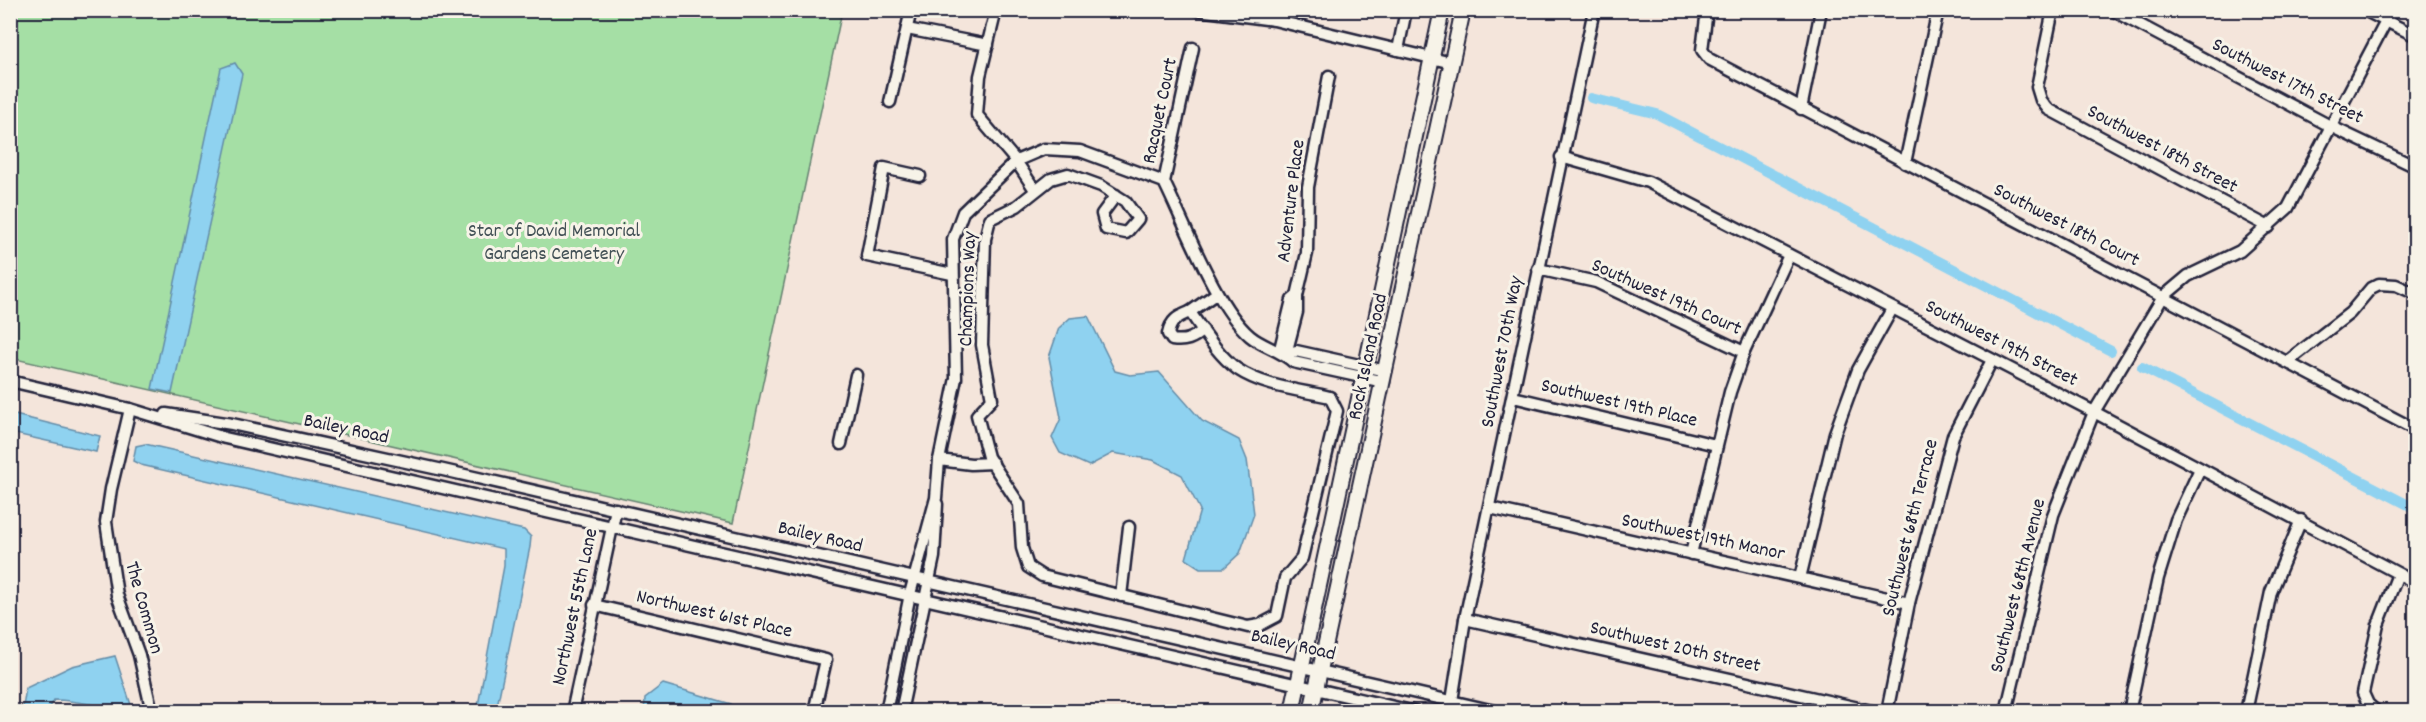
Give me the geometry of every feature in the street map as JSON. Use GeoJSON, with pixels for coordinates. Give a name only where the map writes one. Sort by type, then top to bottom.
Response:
{"type":"FeatureCollection","features":[{"type":"Feature","properties":{"kind":"main road","name":"Rock Island Road"},"geometry":{"type":"LineString","coordinates":[[1292,711],[1442,10]]}},
{"type":"Feature","properties":{"kind":"main road","name":"Rock Island Road"},"geometry":{"type":"LineString","coordinates":[[1311,711],[1463,10]]}},
{"type":"Feature","properties":{"kind":"street"},"geometry":{"type":"LineString","coordinates":[[890,102],[911,10]]}},
{"type":"Feature","properties":{"kind":"street"},"geometry":{"type":"LineString","coordinates":[[996,10],[980,76],[976,115],[1016,161],[1035,190]]}},
{"type":"Feature","properties":{"kind":"street"},"geometry":{"type":"LineString","coordinates":[[1198,10],[1274,20],[1452,63]]}},
{"type":"Feature","properties":{"kind":"street"},"geometry":{"type":"LineString","coordinates":[[1398,50],[1406,10]]}},
{"type":"Feature","properties":{"kind":"street","name":"Southwest 70th Way"},"geometry":{"type":"LineString","coordinates":[[1452,700],[1465,619],[1490,508],[1561,157],[1594,10]]}},
{"type":"Feature","properties":{"kind":"street","name":"Southwest 18th Court"},"geometry":{"type":"LineString","coordinates":[[1707,10],[1702,50],[1709,59],[2415,430]]}},
{"type":"Feature","properties":{"kind":"street"},"geometry":{"type":"LineString","coordinates":[[1801,109],[1821,10]]}},
{"type":"Feature","properties":{"kind":"street"},"geometry":{"type":"LineString","coordinates":[[1905,163],[1938,10]]}},
{"type":"Feature","properties":{"kind":"street","name":"Southwest 18th Street"},"geometry":{"type":"LineString","coordinates":[[2053,10],[2037,87],[2048,109],[2269,227]]}},
{"type":"Feature","properties":{"kind":"street","name":"Southwest 17th Street"},"geometry":{"type":"LineString","coordinates":[[2112,10],[2332,127],[2415,167]]}},
{"type":"Feature","properties":{"kind":"street"},"geometry":{"type":"LineString","coordinates":[[2364,10],[2415,36]]}},
{"type":"Feature","properties":{"kind":"street","name":"Southwest 68th Avenue"},"geometry":{"type":"LineString","coordinates":[[2006,711],[2053,515],[2094,412],[2163,297],[2188,276],[2240,251],[2288,208],[2392,10]]}},
{"type":"Feature","properties":{"kind":"street"},"geometry":{"type":"LineString","coordinates":[[907,28],[988,45]]}},
{"type":"Feature","properties":{"kind":"street","name":"Racquet Court"},"geometry":{"type":"LineString","coordinates":[[1164,182],[1193,48]]}},
{"type":"Feature","properties":{"kind":"street","name":"Adventure Place"},"geometry":{"type":"LineString","coordinates":[[1282,354],[1297,312],[1297,296],[1307,253],[1308,187],[1329,76]]}},
{"type":"Feature","properties":{"kind":"street"},"geometry":{"type":"LineString","coordinates":[[901,711],[938,530],[936,498],[939,460],[956,378],[953,239],[963,212],[1016,161],[1044,149],[1080,152],[1164,182],[1218,293],[1249,335],[1293,362],[1385,376]]}},
{"type":"Feature","properties":{"kind":"street","name":"Southwest 19th Street"},"geometry":{"type":"LineString","coordinates":[[1561,157],[1648,182],[2301,520],[2415,583]]}},
{"type":"Feature","properties":{"kind":"street"},"geometry":{"type":"LineString","coordinates":[[920,176],[884,168],[867,256],[952,274]]}},
{"type":"Feature","properties":{"kind":"street","name":"Champions Way"},"geometry":{"type":"LineString","coordinates":[[1116,195],[1101,186],[1068,174],[1051,179],[1017,206],[990,219],[985,239],[982,345],[992,399],[976,415],[988,457],[1019,504],[1022,548],[1028,567],[1042,576],[1248,627],[1260,625],[1277,616],[1285,579],[1302,558],[1338,411],[1330,398],[1262,382],[1237,369],[1219,351],[1190,312]]}},
{"type":"Feature","properties":{"kind":"street"},"geometry":{"type":"LineString","coordinates":[[1691,554],[1730,392],[1744,352],[1789,255]]}},
{"type":"Feature","properties":{"kind":"street","name":"Southwest 19th Court"},"geometry":{"type":"LineString","coordinates":[[1538,269],[1596,282],[1744,352]]}},
{"type":"Feature","properties":{"kind":"street"},"geometry":{"type":"LineString","coordinates":[[2287,362],[2350,313],[2371,288],[2379,284],[2396,285],[2415,294]]}},
{"type":"Feature","properties":{"kind":"street"},"geometry":{"type":"LineString","coordinates":[[1203,330],[1194,338],[1182,342],[1172,340],[1168,334],[1170,324],[1178,317],[1190,312],[1218,293]]}},
{"type":"Feature","properties":{"kind":"street"},"geometry":{"type":"LineString","coordinates":[[1800,578],[1835,434],[1858,370],[1892,309]]}},
{"type":"Feature","properties":{"kind":"street","name":"Southwest 68th Terrace"},"geometry":{"type":"LineString","coordinates":[[1887,711],[1909,603],[1953,436],[1992,360]]}},
{"type":"Feature","properties":{"kind":"street"},"geometry":{"type":"LineString","coordinates":[[841,444],[856,375]]}},
{"type":"Feature","properties":{"kind":"street","name":"Bailey Road"},"geometry":{"type":"LineString","coordinates":[[10,381],[130,409],[225,438],[1416,711]]}},
{"type":"Feature","properties":{"kind":"street","name":"Southwest 19th Place"},"geometry":{"type":"LineString","coordinates":[[1513,397],[1716,445]]}},
{"type":"Feature","properties":{"kind":"street","name":"Bailey Road"},"geometry":{"type":"LineString","coordinates":[[130,409],[232,424],[616,509],[1500,711]]}},
{"type":"Feature","properties":{"kind":"street","name":"The Common"},"geometry":{"type":"LineString","coordinates":[[130,409],[106,522],[117,595],[139,655],[152,711]]}},
{"type":"Feature","properties":{"kind":"street"},"geometry":{"type":"LineString","coordinates":[[939,460],[971,464],[993,463]]}},
{"type":"Feature","properties":{"kind":"street"},"geometry":{"type":"LineString","coordinates":[[2129,711],[2158,578],[2176,520],[2200,469]]}},
{"type":"Feature","properties":{"kind":"street"},"geometry":{"type":"LineString","coordinates":[[886,711],[910,594],[936,498]]}},
{"type":"Feature","properties":{"kind":"street","name":"Southwest 19th Manor"},"geometry":{"type":"LineString","coordinates":[[1490,508],[1909,603]]}},
{"type":"Feature","properties":{"kind":"street","name":"Northwest 55th Lane"},"geometry":{"type":"LineString","coordinates":[[572,711],[616,509]]}},
{"type":"Feature","properties":{"kind":"street"},"geometry":{"type":"LineString","coordinates":[[2246,711],[2271,592],[2301,520]]}},
{"type":"Feature","properties":{"kind":"street"},"geometry":{"type":"LineString","coordinates":[[1121,596],[1129,527]]}},
{"type":"Feature","properties":{"kind":"street"},"geometry":{"type":"LineString","coordinates":[[2377,711],[2368,704],[2363,693],[2378,625],[2398,574]]}},
{"type":"Feature","properties":{"kind":"street","name":"Northwest 61st Place"},"geometry":{"type":"LineString","coordinates":[[594,605],[826,660],[814,711]]}},
{"type":"Feature","properties":{"kind":"street","name":"Southwest 20th Street"},"geometry":{"type":"LineString","coordinates":[[1465,619],[1876,711]]}},
{"type":"Feature","properties":{"kind":"green space","name":"Star of David Memorial Gardens Cemetery"},"geometry":{"type":"Polygon","coordinates":[[[10,11],[842,11],[733,523],[11,358],[10,11]]]}},
{"type":"Feature","properties":{"kind":"water"},"geometry":{"type":"Polygon","coordinates":[[[235,63],[242,74],[172,393],[152,389],[221,68],[235,63]]]}},
{"type":"Feature","properties":{"kind":"water"},"geometry":{"type":"Polygon","coordinates":[[[1088,316],[1115,371],[1130,375],[1159,372],[1202,421],[1239,440],[1247,460],[1254,514],[1240,553],[1224,568],[1200,568],[1186,559],[1200,510],[1182,475],[1153,460],[1113,453],[1089,466],[1060,453],[1052,438],[1061,418],[1049,357],[1059,328],[1070,318],[1088,316]]]}},
{"type":"Feature","properties":{"kind":"water"},"geometry":{"type":"Polygon","coordinates":[[[11,414],[100,436],[96,452],[11,433],[11,414]]]}},
{"type":"Feature","properties":{"kind":"water"},"geometry":{"type":"Polygon","coordinates":[[[145,444],[524,530],[531,537],[530,547],[496,711],[477,711],[504,566],[504,549],[141,465],[133,461],[136,446],[145,444]]]}},
{"type":"Feature","properties":{"kind":"water"},"geometry":{"type":"Polygon","coordinates":[[[115,656],[133,711],[54,700],[48,711],[26,711],[23,707],[26,688],[72,666],[115,656]]]}},
{"type":"Feature","properties":{"kind":"water"},"geometry":{"type":"Polygon","coordinates":[[[663,684],[731,704],[736,711],[644,711],[645,698],[663,684]]]}},
{"type":"Feature","properties":{"kind":"waterway"},"geometry":{"type":"LineString","coordinates":[[1591,98],[1657,114],[2111,351]]}},
{"type":"Feature","properties":{"kind":"waterway"},"geometry":{"type":"LineString","coordinates":[[2142,367],[2416,509]]}}]}
